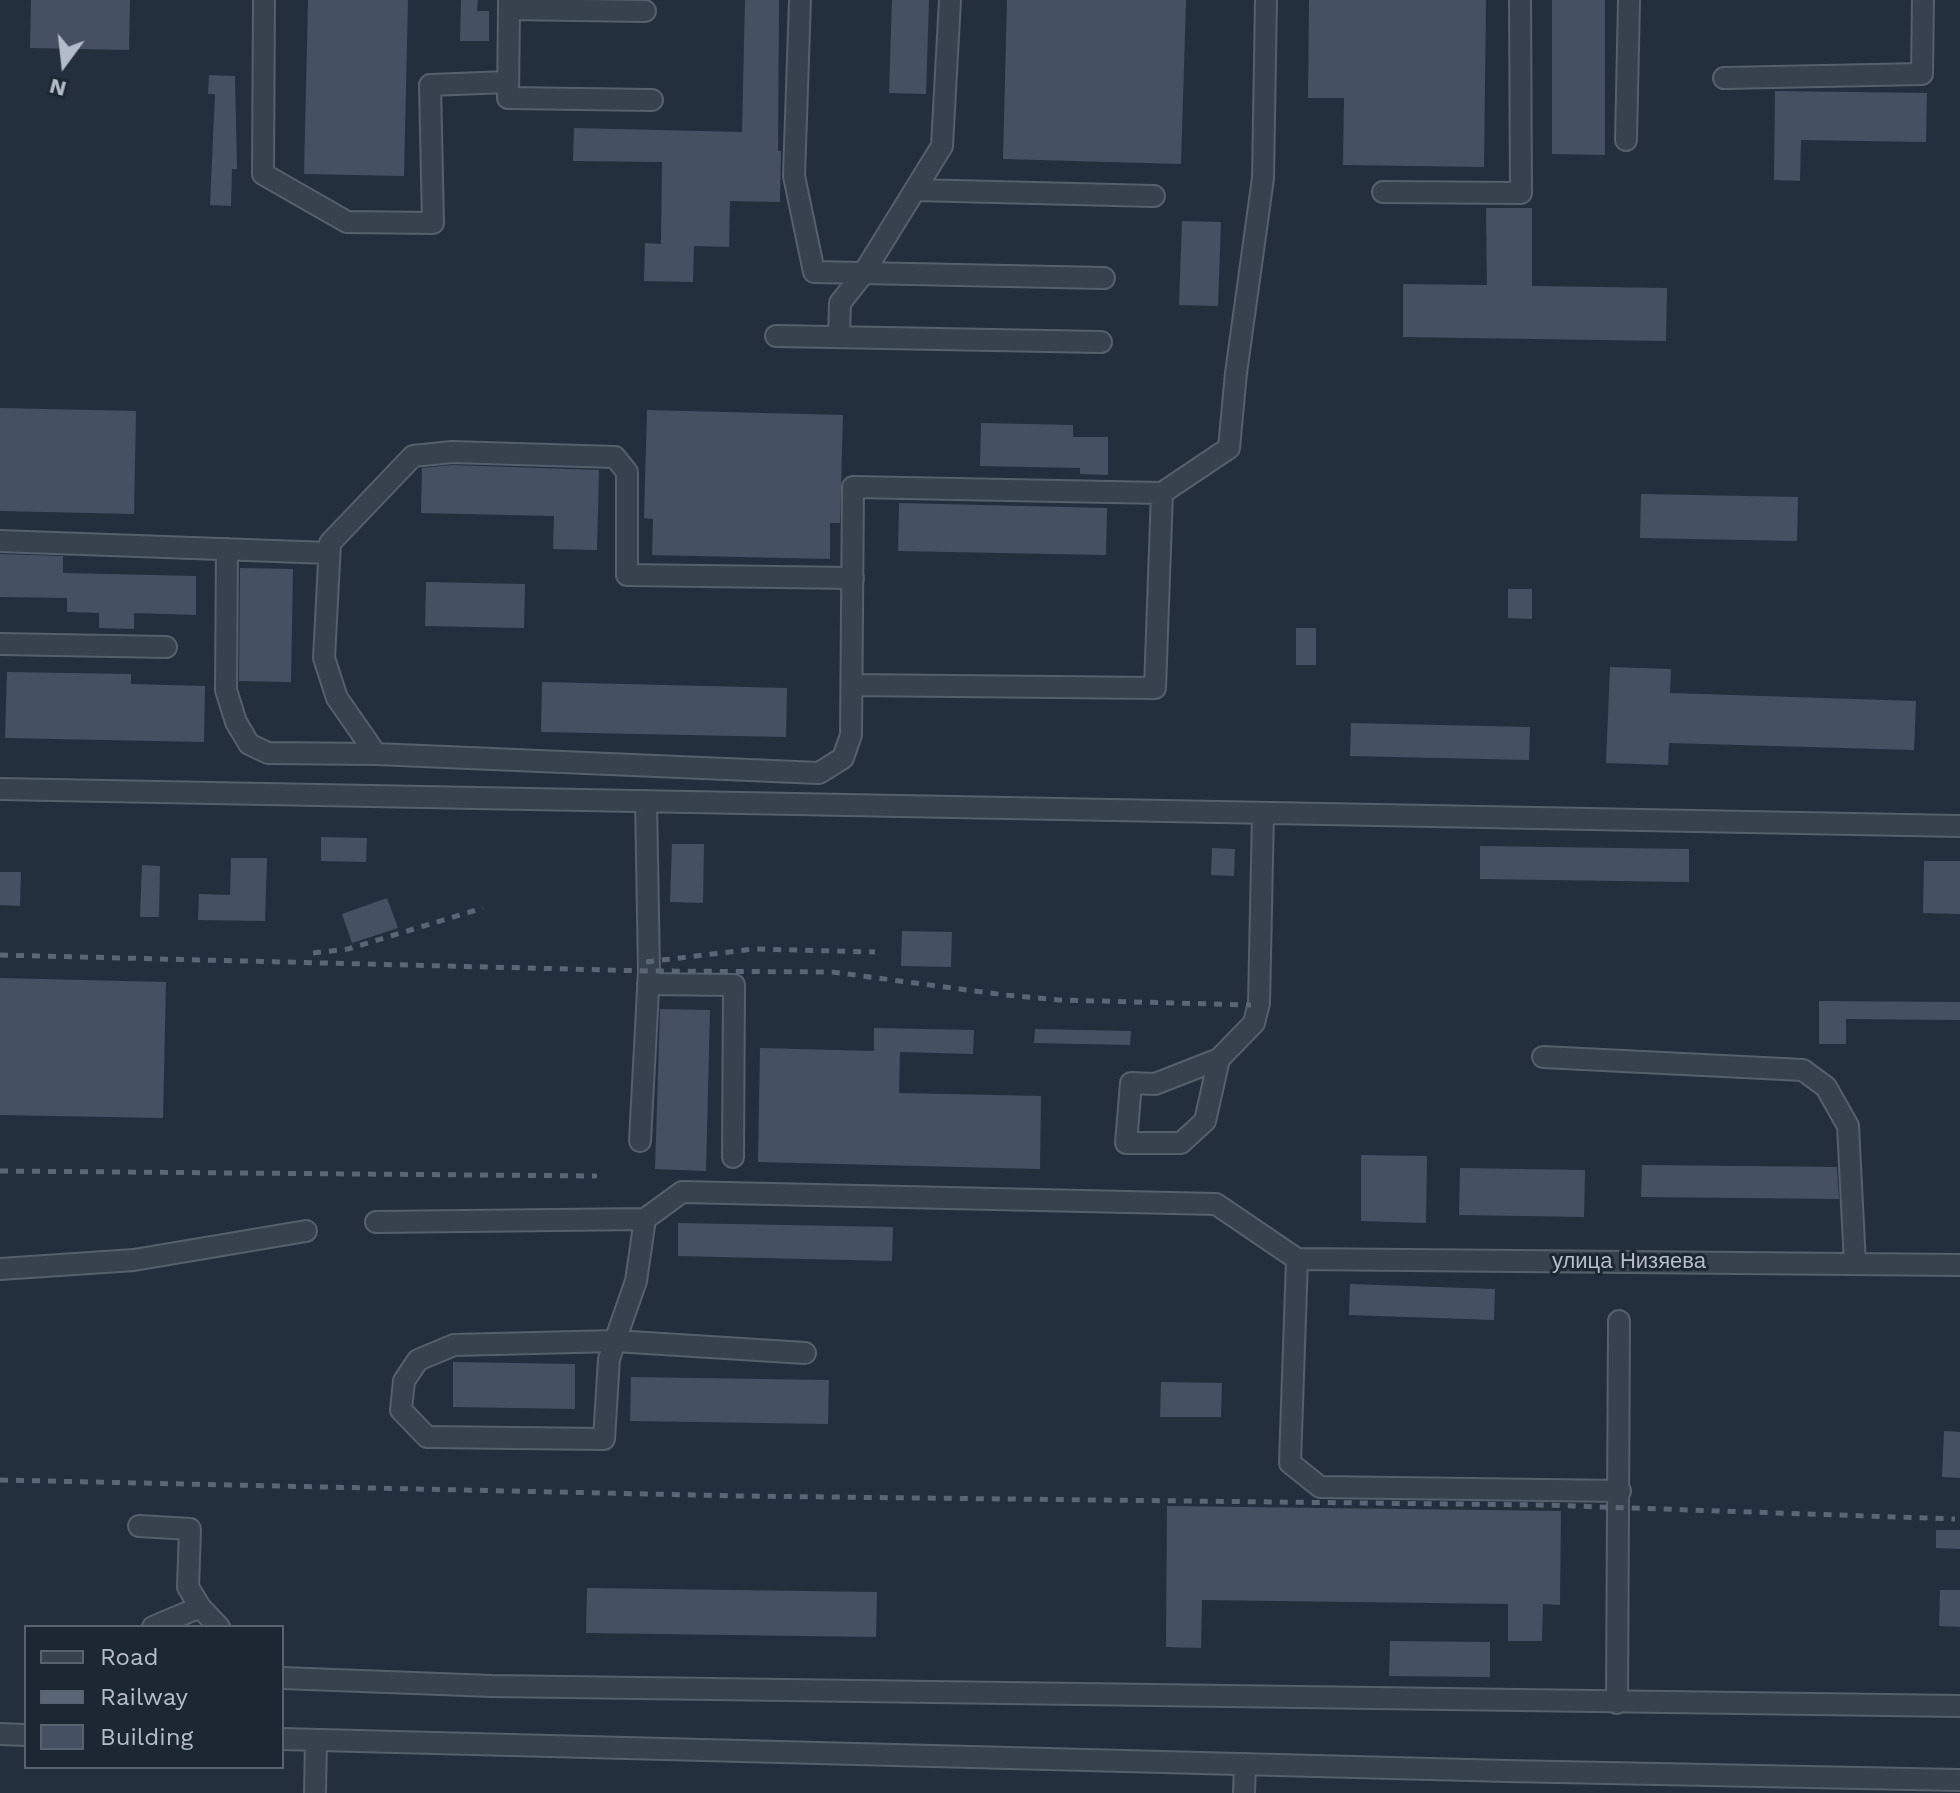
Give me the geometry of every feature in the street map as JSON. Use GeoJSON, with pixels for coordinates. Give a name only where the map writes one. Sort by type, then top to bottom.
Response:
{"type":"FeatureCollection","features":[{"type":"Feature","properties":{"kind":"street"},"geometry":{"type":"LineString","coordinates":[[264,0],[263,174],[347,222],[433,223],[430,85],[508,82]]}},
{"type":"Feature","properties":{"kind":"street"},"geometry":{"type":"LineString","coordinates":[[800,0],[794,176],[814,272],[1104,278]]}},
{"type":"Feature","properties":{"kind":"street"},"geometry":{"type":"LineString","coordinates":[[839,337],[840,303],[863,274],[942,146],[950,0]]}},
{"type":"Feature","properties":{"kind":"street"},"geometry":{"type":"LineString","coordinates":[[227,549],[226,690],[236,722],[249,744],[268,753],[376,754],[819,773],[843,758],[851,735],[853,487],[1162,493],[1229,448],[1236,373],[1263,178],[1266,0]]}},
{"type":"Feature","properties":{"kind":"street"},"geometry":{"type":"LineString","coordinates":[[1383,192],[1521,193],[1520,0]]}},
{"type":"Feature","properties":{"kind":"street"},"geometry":{"type":"LineString","coordinates":[[1626,140],[1629,0]]}},
{"type":"Feature","properties":{"kind":"street"},"geometry":{"type":"LineString","coordinates":[[1724,78],[1922,74],[1923,0]]}},
{"type":"Feature","properties":{"kind":"street"},"geometry":{"type":"LineString","coordinates":[[645,11],[509,4],[508,98],[652,100]]}},
{"type":"Feature","properties":{"kind":"street"},"geometry":{"type":"LineString","coordinates":[[915,190],[1154,196]]}},
{"type":"Feature","properties":{"kind":"street"},"geometry":{"type":"LineString","coordinates":[[776,336],[1101,342]]}},
{"type":"Feature","properties":{"kind":"street"},"geometry":{"type":"LineString","coordinates":[[376,754],[337,698],[324,658],[330,543],[413,456],[452,452],[615,457],[627,472],[627,575],[853,578]]}},
{"type":"Feature","properties":{"kind":"street"},"geometry":{"type":"LineString","coordinates":[[853,685],[1155,688],[1162,493]]}},
{"type":"Feature","properties":{"kind":"street"},"geometry":{"type":"LineString","coordinates":[[0,541],[329,553]]}},
{"type":"Feature","properties":{"kind":"street"},"geometry":{"type":"LineString","coordinates":[[0,644],[166,647]]}},
{"type":"Feature","properties":{"kind":"street"},"geometry":{"type":"LineString","coordinates":[[0,789],[1960,826]]}},
{"type":"Feature","properties":{"kind":"street"},"geometry":{"type":"LineString","coordinates":[[640,1141],[648,984],[646,801]]}},
{"type":"Feature","properties":{"kind":"street"},"geometry":{"type":"LineString","coordinates":[[1219,1059],[1205,1121],[1181,1143],[1126,1143],[1131,1083],[1155,1084],[1219,1059],[1254,1023],[1259,1003],[1263,813]]}},
{"type":"Feature","properties":{"kind":"street"},"geometry":{"type":"LineString","coordinates":[[648,984],[734,985],[733,1157]]}},
{"type":"Feature","properties":{"kind":"street"},"geometry":{"type":"LineString","coordinates":[[1543,1057],[1803,1070],[1826,1087],[1848,1126],[1855,1264]]}},
{"type":"Feature","properties":{"kind":"street"},"geometry":{"type":"LineString","coordinates":[[376,1222],[645,1219],[682,1192],[1216,1204],[1297,1259],[1290,1463],[1320,1487],[1620,1491]]}},
{"type":"Feature","properties":{"kind":"street"},"geometry":{"type":"LineString","coordinates":[[645,1219],[636,1281],[615,1341],[609,1359],[604,1439],[427,1437],[401,1410],[404,1381],[418,1360],[454,1345],[615,1341],[805,1353]]}},
{"type":"Feature","properties":{"kind":"street"},"geometry":{"type":"LineString","coordinates":[[0,1269],[134,1260],[306,1231]]}},
{"type":"Feature","properties":{"kind":"street","name":"улица Низяева"},"geometry":{"type":"LineString","coordinates":[[1297,1259],[1960,1265]]}},
{"type":"Feature","properties":{"kind":"street"},"geometry":{"type":"LineString","coordinates":[[1617,1703],[1619,1321]]}},
{"type":"Feature","properties":{"kind":"street"},"geometry":{"type":"LineString","coordinates":[[139,1526],[190,1529],[188,1587],[200,1607],[217,1625]]}},
{"type":"Feature","properties":{"kind":"street"},"geometry":{"type":"LineString","coordinates":[[158,1625],[200,1607]]}},
{"type":"Feature","properties":{"kind":"street"},"geometry":{"type":"LineString","coordinates":[[284,1678],[492,1686],[1960,1706]]}},
{"type":"Feature","properties":{"kind":"street"},"geometry":{"type":"LineString","coordinates":[[0,1734],[24,1735]]}},
{"type":"Feature","properties":{"kind":"street"},"geometry":{"type":"LineString","coordinates":[[284,1739],[1960,1780]]}},
{"type":"Feature","properties":{"kind":"street"},"geometry":{"type":"LineString","coordinates":[[315,1793],[316,1740]]}},
{"type":"Feature","properties":{"kind":"street"},"geometry":{"type":"LineString","coordinates":[[1244,1793],[1245,1764]]}},
{"type":"Feature","properties":{"kind":"building"},"geometry":{"type":"Polygon","coordinates":[[[31,0],[130,0],[129,50],[30,48],[31,0]]]}},
{"type":"Feature","properties":{"kind":"building"},"geometry":{"type":"Polygon","coordinates":[[[308,0],[408,0],[404,176],[304,174],[308,0]]]}},
{"type":"Feature","properties":{"kind":"building"},"geometry":{"type":"Polygon","coordinates":[[[461,0],[478,0],[477,11],[489,11],[489,41],[460,41],[461,0]]]}},
{"type":"Feature","properties":{"kind":"building"},"geometry":{"type":"Polygon","coordinates":[[[745,0],[779,0],[780,202],[730,201],[729,247],[694,246],[693,282],[644,281],[645,243],[661,244],[662,162],[573,161],[574,128],[742,132],[745,0]]]}},
{"type":"Feature","properties":{"kind":"building"},"geometry":{"type":"Polygon","coordinates":[[[892,0],[929,0],[926,94],[889,93],[892,0]]]}},
{"type":"Feature","properties":{"kind":"building"},"geometry":{"type":"Polygon","coordinates":[[[1007,0],[1186,0],[1181,164],[1003,159],[1007,0]]]}},
{"type":"Feature","properties":{"kind":"building"},"geometry":{"type":"Polygon","coordinates":[[[1309,0],[1486,0],[1484,167],[1343,165],[1344,98],[1308,98],[1309,0]]]}},
{"type":"Feature","properties":{"kind":"building"},"geometry":{"type":"Polygon","coordinates":[[[1552,0],[1605,0],[1605,155],[1552,154],[1552,0]]]}},
{"type":"Feature","properties":{"kind":"building"},"geometry":{"type":"Polygon","coordinates":[[[209,75],[235,76],[237,169],[232,169],[231,206],[210,205],[215,94],[208,94],[209,75]]]}},
{"type":"Feature","properties":{"kind":"building"},"geometry":{"type":"Polygon","coordinates":[[[1775,91],[1927,93],[1926,142],[1801,140],[1800,181],[1774,180],[1775,91]]]}},
{"type":"Feature","properties":{"kind":"building"},"geometry":{"type":"Polygon","coordinates":[[[1486,208],[1532,208],[1532,286],[1667,288],[1666,341],[1403,337],[1403,284],[1487,285],[1486,208]]]}},
{"type":"Feature","properties":{"kind":"building"},"geometry":{"type":"Polygon","coordinates":[[[1182,221],[1221,222],[1218,306],[1179,305],[1182,221]]]}},
{"type":"Feature","properties":{"kind":"building"},"geometry":{"type":"Polygon","coordinates":[[[0,408],[136,411],[134,514],[0,511],[0,408]]]}},
{"type":"Feature","properties":{"kind":"building"},"geometry":{"type":"Polygon","coordinates":[[[647,410],[843,415],[840,523],[830,523],[830,559],[652,555],[653,519],[644,518],[647,410]]]}},
{"type":"Feature","properties":{"kind":"building"},"geometry":{"type":"Polygon","coordinates":[[[981,423],[1073,425],[1073,437],[1108,437],[1108,475],[1080,474],[1080,468],[980,466],[981,423]]]}},
{"type":"Feature","properties":{"kind":"building"},"geometry":{"type":"Polygon","coordinates":[[[452,465],[599,470],[597,550],[553,549],[554,516],[421,513],[422,468],[452,465]]]}},
{"type":"Feature","properties":{"kind":"building"},"geometry":{"type":"Polygon","coordinates":[[[1641,494],[1798,497],[1797,541],[1640,538],[1641,494]]]}},
{"type":"Feature","properties":{"kind":"building"},"geometry":{"type":"Polygon","coordinates":[[[899,503],[1107,508],[1106,555],[898,551],[899,503]]]}},
{"type":"Feature","properties":{"kind":"building"},"geometry":{"type":"Polygon","coordinates":[[[0,554],[63,556],[63,573],[196,576],[196,615],[134,613],[134,629],[99,628],[99,613],[67,612],[67,598],[0,597],[0,554]]]}},
{"type":"Feature","properties":{"kind":"building"},"geometry":{"type":"Polygon","coordinates":[[[240,568],[293,569],[291,682],[239,681],[240,568]]]}},
{"type":"Feature","properties":{"kind":"building"},"geometry":{"type":"Polygon","coordinates":[[[426,582],[525,584],[524,628],[425,626],[426,582]]]}},
{"type":"Feature","properties":{"kind":"building"},"geometry":{"type":"Polygon","coordinates":[[[1508,589],[1532,589],[1532,619],[1508,618],[1508,589]]]}},
{"type":"Feature","properties":{"kind":"building"},"geometry":{"type":"Polygon","coordinates":[[[1296,628],[1316,628],[1316,665],[1296,665],[1296,628]]]}},
{"type":"Feature","properties":{"kind":"building"},"geometry":{"type":"Polygon","coordinates":[[[1610,667],[1671,669],[1670,693],[1916,701],[1914,750],[1669,743],[1668,765],[1606,763],[1610,667]]]}},
{"type":"Feature","properties":{"kind":"building"},"geometry":{"type":"Polygon","coordinates":[[[7,672],[131,674],[131,684],[205,686],[204,742],[5,738],[7,672]]]}},
{"type":"Feature","properties":{"kind":"building"},"geometry":{"type":"Polygon","coordinates":[[[542,682],[787,688],[786,737],[541,732],[542,682]]]}},
{"type":"Feature","properties":{"kind":"building"},"geometry":{"type":"Polygon","coordinates":[[[1351,723],[1530,727],[1529,760],[1350,756],[1351,723]]]}},
{"type":"Feature","properties":{"kind":"building"},"geometry":{"type":"Polygon","coordinates":[[[321,837],[367,838],[366,862],[321,861],[321,837]]]}},
{"type":"Feature","properties":{"kind":"building"},"geometry":{"type":"Polygon","coordinates":[[[672,844],[704,844],[703,903],[670,902],[672,844]]]}},
{"type":"Feature","properties":{"kind":"building"},"geometry":{"type":"Polygon","coordinates":[[[1480,846],[1689,849],[1689,882],[1480,879],[1480,846]]]}},
{"type":"Feature","properties":{"kind":"building"},"geometry":{"type":"Polygon","coordinates":[[[1212,848],[1235,849],[1234,876],[1211,875],[1212,848]]]}},
{"type":"Feature","properties":{"kind":"building"},"geometry":{"type":"Polygon","coordinates":[[[231,858],[267,858],[265,921],[198,920],[199,894],[230,895],[231,858]]]}},
{"type":"Feature","properties":{"kind":"building"},"geometry":{"type":"Polygon","coordinates":[[[1924,861],[1960,861],[1960,914],[1923,913],[1924,861]]]}},
{"type":"Feature","properties":{"kind":"building"},"geometry":{"type":"Polygon","coordinates":[[[142,865],[160,866],[159,917],[140,917],[142,865]]]}},
{"type":"Feature","properties":{"kind":"building"},"geometry":{"type":"Polygon","coordinates":[[[0,872],[21,872],[20,906],[0,905],[0,872]]]}},
{"type":"Feature","properties":{"kind":"building"},"geometry":{"type":"Polygon","coordinates":[[[387,898],[398,928],[352,943],[342,914],[387,898]]]}},
{"type":"Feature","properties":{"kind":"building"},"geometry":{"type":"Polygon","coordinates":[[[902,931],[952,932],[951,967],[901,966],[902,931]]]}},
{"type":"Feature","properties":{"kind":"building"},"geometry":{"type":"Polygon","coordinates":[[[0,978],[166,982],[163,1118],[0,1115],[0,978]]]}},
{"type":"Feature","properties":{"kind":"building"},"geometry":{"type":"Polygon","coordinates":[[[1819,1001],[1960,1002],[1960,1020],[1846,1019],[1846,1044],[1819,1044],[1819,1001]]]}},
{"type":"Feature","properties":{"kind":"building"},"geometry":{"type":"Polygon","coordinates":[[[660,1009],[710,1010],[706,1171],[655,1169],[660,1009]]]}},
{"type":"Feature","properties":{"kind":"building"},"geometry":{"type":"Polygon","coordinates":[[[874,1028],[974,1030],[973,1054],[900,1052],[899,1093],[1041,1096],[1040,1169],[758,1162],[760,1048],[874,1051],[874,1028]]]}},
{"type":"Feature","properties":{"kind":"building"},"geometry":{"type":"Polygon","coordinates":[[[1035,1029],[1131,1031],[1130,1045],[1034,1043],[1035,1029]]]}},
{"type":"Feature","properties":{"kind":"building"},"geometry":{"type":"Polygon","coordinates":[[[1361,1155],[1427,1156],[1426,1223],[1361,1221],[1361,1155]]]}},
{"type":"Feature","properties":{"kind":"building"},"geometry":{"type":"Polygon","coordinates":[[[1642,1165],[1837,1167],[1839,1199],[1641,1197],[1642,1165]]]}},
{"type":"Feature","properties":{"kind":"building"},"geometry":{"type":"Polygon","coordinates":[[[1460,1168],[1585,1170],[1584,1217],[1459,1215],[1460,1168]]]}},
{"type":"Feature","properties":{"kind":"building"},"geometry":{"type":"Polygon","coordinates":[[[678,1223],[893,1227],[892,1261],[678,1256],[678,1223]]]}},
{"type":"Feature","properties":{"kind":"building"},"geometry":{"type":"Polygon","coordinates":[[[1350,1284],[1495,1289],[1494,1320],[1349,1315],[1350,1284]]]}},
{"type":"Feature","properties":{"kind":"building"},"geometry":{"type":"Polygon","coordinates":[[[453,1362],[575,1364],[575,1409],[453,1407],[453,1362]]]}},
{"type":"Feature","properties":{"kind":"building"},"geometry":{"type":"Polygon","coordinates":[[[631,1377],[829,1380],[828,1424],[630,1421],[631,1377]]]}},
{"type":"Feature","properties":{"kind":"building"},"geometry":{"type":"Polygon","coordinates":[[[1161,1382],[1222,1383],[1221,1417],[1160,1417],[1161,1382]]]}},
{"type":"Feature","properties":{"kind":"building"},"geometry":{"type":"Polygon","coordinates":[[[1944,1431],[1960,1432],[1960,1478],[1942,1477],[1944,1431]]]}},
{"type":"Feature","properties":{"kind":"building"},"geometry":{"type":"Polygon","coordinates":[[[1167,1506],[1561,1511],[1560,1605],[1543,1604],[1542,1641],[1508,1641],[1508,1604],[1202,1600],[1201,1648],[1166,1647],[1167,1506]]]}},
{"type":"Feature","properties":{"kind":"building"},"geometry":{"type":"Polygon","coordinates":[[[1936,1530],[1960,1530],[1960,1549],[1936,1548],[1936,1530]]]}},
{"type":"Feature","properties":{"kind":"building"},"geometry":{"type":"Polygon","coordinates":[[[587,1588],[877,1592],[876,1637],[586,1633],[587,1588]]]}},
{"type":"Feature","properties":{"kind":"building"},"geometry":{"type":"Polygon","coordinates":[[[1940,1590],[1960,1590],[1960,1627],[1939,1626],[1940,1590]]]}},
{"type":"Feature","properties":{"kind":"building"},"geometry":{"type":"Polygon","coordinates":[[[1390,1641],[1490,1642],[1490,1677],[1389,1676],[1390,1641]]]}},
{"type":"Feature","properties":{"kind":"railway"},"geometry":{"type":"LineString","coordinates":[[313,953],[348,949],[483,908]]}},
{"type":"Feature","properties":{"kind":"railway"},"geometry":{"type":"LineString","coordinates":[[646,962],[754,949],[875,952]]}},
{"type":"Feature","properties":{"kind":"railway"},"geometry":{"type":"LineString","coordinates":[[0,955],[649,971],[832,972],[1059,1000],[1251,1005]]}},
{"type":"Feature","properties":{"kind":"railway"},"geometry":{"type":"LineString","coordinates":[[0,1171],[597,1176]]}},
{"type":"Feature","properties":{"kind":"railway"},"geometry":{"type":"LineString","coordinates":[[0,1480],[741,1496],[1544,1505],[1955,1519]]}}]}
